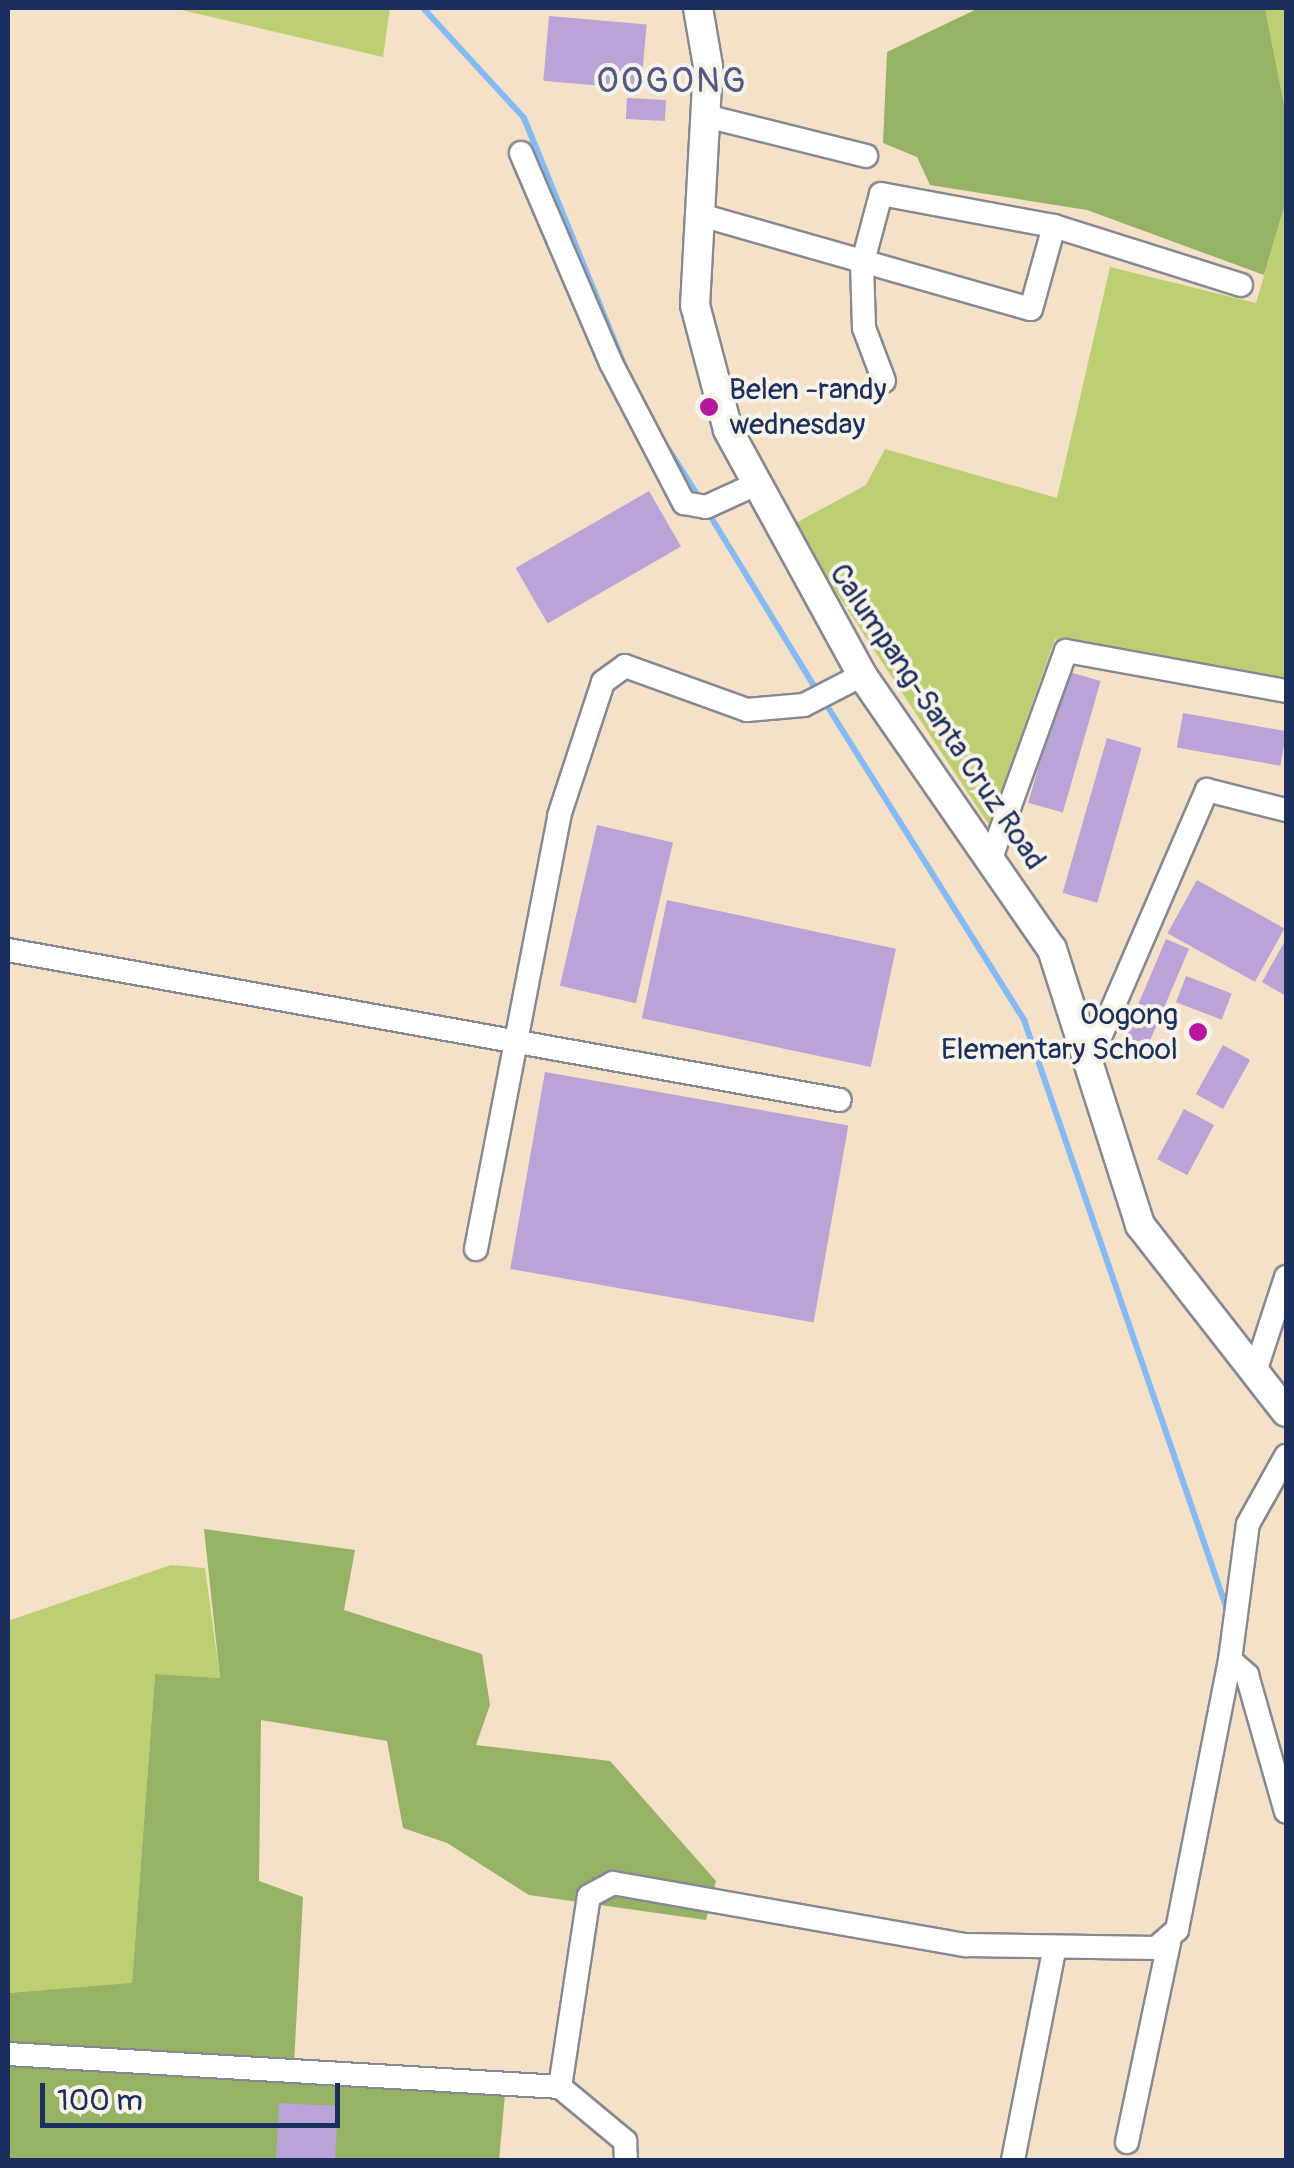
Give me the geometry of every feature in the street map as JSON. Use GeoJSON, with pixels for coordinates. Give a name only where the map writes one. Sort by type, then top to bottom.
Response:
{"type":"FeatureCollection","features":[{"type":"Feature","properties":{"kind":"main road","name":"Calumpang-Santa Cruz Road"},"geometry":{"type":"LineString","coordinates":[[698,8],[706,116],[698,214],[700,341],[752,486],[862,675],[1052,949],[1091,1058],[1140,1225],[1286,1412]]}},
{"type":"Feature","properties":{"kind":"street"},"geometry":{"type":"LineString","coordinates":[[706,116],[866,156]]}},
{"type":"Feature","properties":{"kind":"street"},"geometry":{"type":"LineString","coordinates":[[522,153],[611,362],[665,472],[701,508],[752,486]]}},
{"type":"Feature","properties":{"kind":"street"},"geometry":{"type":"LineString","coordinates":[[884,381],[864,328],[862,265],[880,194],[1054,226],[1241,285]]}},
{"type":"Feature","properties":{"kind":"street"},"geometry":{"type":"LineString","coordinates":[[698,214],[862,265],[1031,309],[1054,226]]}},
{"type":"Feature","properties":{"kind":"street"},"geometry":{"type":"LineString","coordinates":[[991,858],[1066,652],[1286,691]]}},
{"type":"Feature","properties":{"kind":"street"},"geometry":{"type":"LineString","coordinates":[[476,1249],[559,816],[603,682],[625,666],[747,710],[822,698],[862,675]]}},
{"type":"Feature","properties":{"kind":"street"},"geometry":{"type":"LineString","coordinates":[[1091,1058],[1207,790],[1286,810]]}},
{"type":"Feature","properties":{"kind":"street"},"geometry":{"type":"LineString","coordinates":[[8,950],[840,1100]]}},
{"type":"Feature","properties":{"kind":"street"},"geometry":{"type":"LineString","coordinates":[[1254,1372],[1286,1278]]}},
{"type":"Feature","properties":{"kind":"street"},"geometry":{"type":"LineString","coordinates":[[1127,2142],[1237,1627],[1248,1524],[1286,1456]]}},
{"type":"Feature","properties":{"kind":"street"},"geometry":{"type":"LineString","coordinates":[[1230,1656],[1247,1675],[1286,1812]]}},
{"type":"Feature","properties":{"kind":"street"},"geometry":{"type":"LineString","coordinates":[[560,2087],[588,1896],[613,1883],[966,1946],[1054,1951],[1169,1942]]}},
{"type":"Feature","properties":{"kind":"street"},"geometry":{"type":"LineString","coordinates":[[1012,2160],[1054,1951]]}},
{"type":"Feature","properties":{"kind":"street"},"geometry":{"type":"LineString","coordinates":[[8,2054],[560,2087],[626,2155],[650,2160]]}},
{"type":"Feature","properties":{"kind":"green space"},"geometry":{"type":"Polygon","coordinates":[[[173,8],[390,8],[383,57],[173,8]]]}},
{"type":"Feature","properties":{"kind":"green space"},"geometry":{"type":"Polygon","coordinates":[[[979,8],[1265,8],[1286,115],[1286,201],[1264,275],[1087,210],[930,185],[917,157],[883,143],[887,52],[979,8]]]}},
{"type":"Feature","properties":{"kind":"green space"},"geometry":{"type":"Polygon","coordinates":[[[1265,8],[1286,8],[1286,115],[1265,8]]]}},
{"type":"Feature","properties":{"kind":"green space"},"geometry":{"type":"Polygon","coordinates":[[[1286,201],[1286,696],[1055,639],[989,825],[792,525],[866,485],[885,449],[1057,498],[1110,267],[1256,303],[1286,201]]]}},
{"type":"Feature","properties":{"kind":"green space"},"geometry":{"type":"Polygon","coordinates":[[[204,1529],[355,1550],[344,1610],[482,1654],[490,1705],[476,1745],[610,1761],[716,1881],[706,1920],[529,1895],[447,1843],[403,1828],[387,1741],[261,1720],[259,1881],[303,1897],[294,2063],[505,2094],[499,2160],[8,2160],[8,1993],[132,1983],[155,1674],[220,1678],[204,1529]]]}},
{"type":"Feature","properties":{"kind":"green space"},"geometry":{"type":"Polygon","coordinates":[[[171,1565],[205,1568],[220,1678],[155,1674],[132,1984],[8,1993],[8,1621],[171,1565]]]}},
{"type":"Feature","properties":{"kind":"building"},"geometry":{"type":"Polygon","coordinates":[[[549,16],[647,25],[641,89],[543,81],[549,16]]]}},
{"type":"Feature","properties":{"kind":"building"},"geometry":{"type":"Polygon","coordinates":[[[627,98],[666,100],[665,121],[626,119],[627,98]]]}},
{"type":"Feature","properties":{"kind":"building"},"geometry":{"type":"Polygon","coordinates":[[[649,491],[681,546],[548,623],[516,568],[649,491]]]}},
{"type":"Feature","properties":{"kind":"building"},"geometry":{"type":"Polygon","coordinates":[[[1066,671],[1101,681],[1063,813],[1028,803],[1066,671]]]}},
{"type":"Feature","properties":{"kind":"building"},"geometry":{"type":"Polygon","coordinates":[[[1183,713],[1286,731],[1280,766],[1177,747],[1183,713]]]}},
{"type":"Feature","properties":{"kind":"building"},"geometry":{"type":"Polygon","coordinates":[[[1107,738],[1142,748],[1097,903],[1063,893],[1107,738]]]}},
{"type":"Feature","properties":{"kind":"building"},"geometry":{"type":"Polygon","coordinates":[[[597,825],[673,843],[636,1003],[560,986],[597,825]]]}},
{"type":"Feature","properties":{"kind":"building"},"geometry":{"type":"Polygon","coordinates":[[[1197,880],[1284,928],[1255,982],[1167,933],[1197,880]]]}},
{"type":"Feature","properties":{"kind":"building"},"geometry":{"type":"Polygon","coordinates":[[[667,900],[896,949],[871,1067],[642,1018],[667,900]]]}},
{"type":"Feature","properties":{"kind":"building"},"geometry":{"type":"Polygon","coordinates":[[[1166,939],[1189,949],[1147,1048],[1124,1038],[1166,939]]]}},
{"type":"Feature","properties":{"kind":"building"},"geometry":{"type":"Polygon","coordinates":[[[1286,939],[1286,996],[1262,982],[1286,939]]]}},
{"type":"Feature","properties":{"kind":"building"},"geometry":{"type":"Polygon","coordinates":[[[1186,976],[1232,994],[1222,1020],[1176,1002],[1186,976]]]}},
{"type":"Feature","properties":{"kind":"building"},"geometry":{"type":"Polygon","coordinates":[[[1223,1045],[1250,1060],[1223,1109],[1196,1094],[1223,1045]]]}},
{"type":"Feature","properties":{"kind":"building"},"geometry":{"type":"Polygon","coordinates":[[[545,1072],[848,1125],[814,1322],[510,1269],[545,1072]]]}},
{"type":"Feature","properties":{"kind":"building"},"geometry":{"type":"Polygon","coordinates":[[[1184,1109],[1214,1125],[1187,1175],[1157,1159],[1184,1109]]]}},
{"type":"Feature","properties":{"kind":"building"},"geometry":{"type":"Polygon","coordinates":[[[279,2103],[338,2106],[335,2160],[276,2160],[279,2103]]]}},
{"type":"Feature","properties":{"kind":"waterway"},"geometry":{"type":"LineString","coordinates":[[423,8],[524,118],[626,369]]}},
{"type":"Feature","properties":{"kind":"waterway"},"geometry":{"type":"LineString","coordinates":[[664,442],[700,499]]}},
{"type":"Feature","properties":{"kind":"waterway"},"geometry":{"type":"LineString","coordinates":[[709,514],[817,691]]}},
{"type":"Feature","properties":{"kind":"waterway"},"geometry":{"type":"LineString","coordinates":[[824,701],[1024,1020],[1228,1612]]}},
{"type":"Feature","properties":{"kind":"place","name":"Belen -randy wednesday"},"geometry":{"type":"Point","coordinates":[709,407]}},
{"type":"Feature","properties":{"kind":"place","name":"Oogong Elementary School"},"geometry":{"type":"Point","coordinates":[1198,1032]}},
{"type":"Feature","properties":{"kind":"district","name":"OOGONG"},"geometry":{"type":"Point","coordinates":[672,81]}}]}
